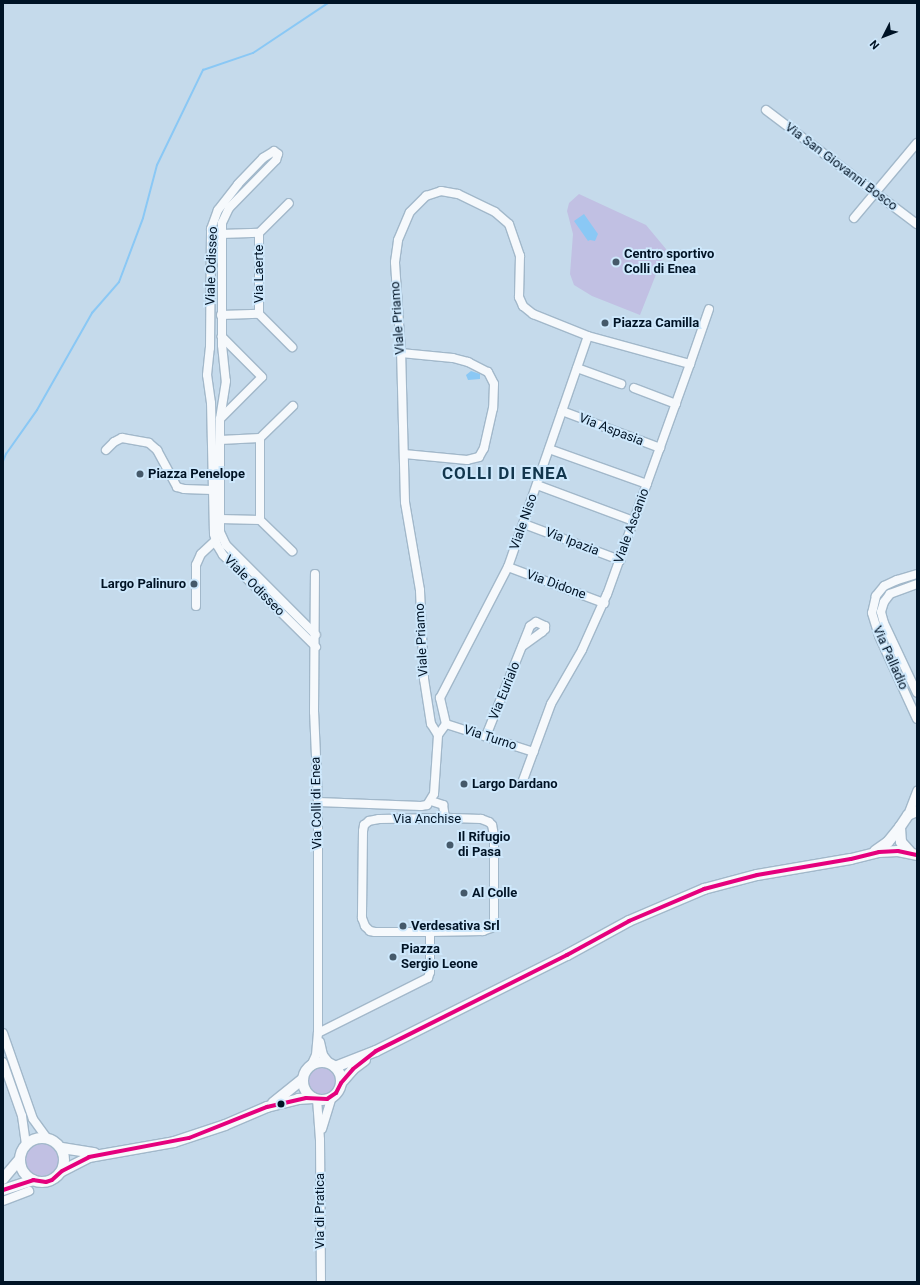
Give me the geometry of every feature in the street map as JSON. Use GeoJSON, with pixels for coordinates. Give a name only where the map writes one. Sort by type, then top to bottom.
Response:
{"type":"FeatureCollection","features":[{"type":"Feature","properties":{"kind":"main road"},"geometry":{"type":"LineString","coordinates":[[871,854],[888,842],[912,813]]}},
{"type":"Feature","properties":{"kind":"main road"},"geometry":{"type":"LineString","coordinates":[[900,827],[901,842],[914,854]]}},
{"type":"Feature","properties":{"kind":"main road"},"geometry":{"type":"LineString","coordinates":[[332,1065],[376,1051],[636,918],[690,895],[757,875],[850,859],[892,850],[914,854]]}},
{"type":"Feature","properties":{"kind":"main road"},"geometry":{"type":"LineString","coordinates":[[3,1190],[33,1180],[46,1182],[58,1176],[62,1171],[81,1160],[103,1154],[159,1145],[189,1138],[267,1107],[298,1099],[315,1098],[322,1100],[332,1097],[353,1069],[376,1051]]}},
{"type":"Feature","properties":{"kind":"main road"},"geometry":{"type":"LineString","coordinates":[[315,1098],[304,1088],[304,1074],[311,1066],[320,1062],[332,1065],[339,1072],[341,1083]]}},
{"type":"Feature","properties":{"kind":"main road"},"geometry":{"type":"LineString","coordinates":[[267,1107],[303,1079]]}},
{"type":"Feature","properties":{"kind":"main road"},"geometry":{"type":"LineString","coordinates":[[33,1180],[25,1174],[20,1160],[20,1154],[26,1143],[32,1139],[46,1138],[52,1140],[62,1148],[79,1152],[103,1154]]}},
{"type":"Feature","properties":{"kind":"main road"},"geometry":{"type":"LineString","coordinates":[[62,1148],[65,1160],[62,1171]]}},
{"type":"Feature","properties":{"kind":"main road"},"geometry":{"type":"LineString","coordinates":[[3,1179],[20,1160]]}},
{"type":"Feature","properties":{"kind":"street","name":"Via San Giovanni Bosco"},"geometry":{"type":"LineString","coordinates":[[766,110],[917,224]]}},
{"type":"Feature","properties":{"kind":"street"},"geometry":{"type":"LineString","coordinates":[[854,218],[917,143]]}},
{"type":"Feature","properties":{"kind":"street","name":"Viale Odisseo"},"geometry":{"type":"LineString","coordinates":[[316,635],[223,542],[220,532],[220,418],[226,381],[221,315],[222,220],[226,211],[276,160],[278,156],[276,152],[270,152],[248,173],[215,215],[210,238],[210,348],[207,375],[209,390],[215,541],[223,555],[316,648]]}},
{"type":"Feature","properties":{"kind":"street","name":"Viale Priamo"},"geometry":{"type":"LineString","coordinates":[[438,735],[431,724],[423,671],[420,590],[406,511],[401,353],[395,270],[397,244],[403,225],[413,209],[424,198],[437,191],[458,194],[504,218],[511,227],[520,252],[521,263],[518,290],[522,304],[538,317],[588,336]]}},
{"type":"Feature","properties":{"kind":"street","name":"Via Laerte"},"geometry":{"type":"LineString","coordinates":[[289,202],[259,233],[259,314],[292,347]]}},
{"type":"Feature","properties":{"kind":"street","name":"Via Laerte"},"geometry":{"type":"LineString","coordinates":[[221,234],[259,233]]}},
{"type":"Feature","properties":{"kind":"street"},"geometry":{"type":"LineString","coordinates":[[211,295],[221,295]]}},
{"type":"Feature","properties":{"kind":"street","name":"Viale Ascanio"},"geometry":{"type":"LineString","coordinates":[[523,780],[553,698],[582,650],[604,603],[709,309]]}},
{"type":"Feature","properties":{"kind":"street","name":"Via Laerte"},"geometry":{"type":"LineString","coordinates":[[221,315],[259,314]]}},
{"type":"Feature","properties":{"kind":"street"},"geometry":{"type":"LineString","coordinates":[[588,336],[690,364]]}},
{"type":"Feature","properties":{"kind":"street","name":"Viale Niso"},"geometry":{"type":"LineString","coordinates":[[440,698],[508,567],[588,336]]}},
{"type":"Feature","properties":{"kind":"street"},"geometry":{"type":"LineString","coordinates":[[220,418],[262,378],[222,337]]}},
{"type":"Feature","properties":{"kind":"street"},"geometry":{"type":"LineString","coordinates":[[401,353],[453,358],[468,362],[488,372],[494,384],[493,408],[484,448],[478,457],[466,460],[404,454]]}},
{"type":"Feature","properties":{"kind":"street"},"geometry":{"type":"LineString","coordinates":[[208,365],[216,360],[225,364]]}},
{"type":"Feature","properties":{"kind":"street"},"geometry":{"type":"LineString","coordinates":[[577,368],[621,384]]}},
{"type":"Feature","properties":{"kind":"street"},"geometry":{"type":"LineString","coordinates":[[634,388],[676,404]]}},
{"type":"Feature","properties":{"kind":"street"},"geometry":{"type":"LineString","coordinates":[[209,390],[216,394],[224,391]]}},
{"type":"Feature","properties":{"kind":"street"},"geometry":{"type":"LineString","coordinates":[[220,440],[260,438],[293,406]]}},
{"type":"Feature","properties":{"kind":"street","name":"Via Aspasia"},"geometry":{"type":"LineString","coordinates":[[562,411],[660,448]]}},
{"type":"Feature","properties":{"kind":"street"},"geometry":{"type":"LineString","coordinates":[[106,450],[114,442],[122,438],[149,443],[157,450],[177,487],[184,489],[212,490]]}},
{"type":"Feature","properties":{"kind":"street"},"geometry":{"type":"LineString","coordinates":[[260,438],[260,520]]}},
{"type":"Feature","properties":{"kind":"street"},"geometry":{"type":"LineString","coordinates":[[549,449],[647,484]]}},
{"type":"Feature","properties":{"kind":"street"},"geometry":{"type":"LineString","coordinates":[[537,486],[634,521]]}},
{"type":"Feature","properties":{"kind":"street"},"geometry":{"type":"LineString","coordinates":[[220,519],[260,520],[292,551]]}},
{"type":"Feature","properties":{"kind":"street","name":"Via Ipazia"},"geometry":{"type":"LineString","coordinates":[[524,524],[620,560]]}},
{"type":"Feature","properties":{"kind":"street"},"geometry":{"type":"LineString","coordinates":[[196,606],[196,565],[202,553],[215,541]]}},
{"type":"Feature","properties":{"kind":"street"},"geometry":{"type":"LineString","coordinates":[[242,574],[248,567]]}},
{"type":"Feature","properties":{"kind":"street","name":"Via Didone"},"geometry":{"type":"LineString","coordinates":[[508,567],[604,603]]}},
{"type":"Feature","properties":{"kind":"street","name":"Via Colli di Enea"},"geometry":{"type":"LineString","coordinates":[[311,1066],[316,1055],[318,1033],[318,802],[314,712],[316,648],[315,574]]}},
{"type":"Feature","properties":{"kind":"street","name":"Via Palladio"},"geometry":{"type":"LineString","coordinates":[[917,574],[884,586],[876,596],[872,613],[879,636],[917,719]]}},
{"type":"Feature","properties":{"kind":"street"},"geometry":{"type":"LineString","coordinates":[[917,584],[890,594],[885,599],[881,612],[884,623],[917,693]]}},
{"type":"Feature","properties":{"kind":"street","name":"Via Eurialo"},"geometry":{"type":"LineString","coordinates":[[486,736],[523,646]]}},
{"type":"Feature","properties":{"kind":"street"},"geometry":{"type":"LineString","coordinates":[[318,802],[423,806],[431,801],[434,792],[438,735],[446,724],[440,698],[427,698]]}},
{"type":"Feature","properties":{"kind":"street","name":"Via Turno"},"geometry":{"type":"LineString","coordinates":[[446,724],[534,752]]}},
{"type":"Feature","properties":{"kind":"street"},"geometry":{"type":"LineString","coordinates":[[912,813],[917,791]]}},
{"type":"Feature","properties":{"kind":"street"},"geometry":{"type":"LineString","coordinates":[[431,801],[443,805],[445,818]]}},
{"type":"Feature","properties":{"kind":"street","name":"Via Anchise"},"geometry":{"type":"LineString","coordinates":[[445,818],[481,819],[487,820],[492,825],[494,922],[491,928],[483,931],[430,932],[375,932],[370,931],[364,926],[362,918],[363,830],[366,823],[375,819],[445,818]]}},
{"type":"Feature","properties":{"kind":"street"},"geometry":{"type":"LineString","coordinates":[[318,1033],[428,978],[430,972],[430,932]]}},
{"type":"Feature","properties":{"kind":"street"},"geometry":{"type":"LineString","coordinates":[[3,1033],[33,1119],[46,1138]]}},
{"type":"Feature","properties":{"kind":"street","name":"Via Colli di Enea"},"geometry":{"type":"LineString","coordinates":[[318,1033],[322,1052],[332,1065]]}},
{"type":"Feature","properties":{"kind":"street"},"geometry":{"type":"LineString","coordinates":[[3,1062],[22,1116],[26,1143]]}},
{"type":"Feature","properties":{"kind":"street","name":"Via di Pratica"},"geometry":{"type":"LineString","coordinates":[[320,1140],[332,1097]]}},
{"type":"Feature","properties":{"kind":"street","name":"Via di Pratica"},"geometry":{"type":"LineString","coordinates":[[315,1098],[320,1140],[321,1282]]}},
{"type":"Feature","properties":{"kind":"street"},"geometry":{"type":"LineString","coordinates":[[3,1201],[29,1191]]}},
{"type":"Feature","properties":{"kind":"shaded area","name":"Centro sportivo Colli di Enea"},"geometry":{"type":"Polygon","coordinates":[[[579,194],[646,225],[666,249],[640,315],[592,296],[574,285],[570,274],[573,234],[567,211],[569,203],[579,194]]]}},
{"type":"Feature","properties":{"kind":"shaded area"},"geometry":{"type":"Polygon","coordinates":[[[584,214],[598,234],[595,241],[588,241],[574,221],[584,214]]]}},
{"type":"Feature","properties":{"kind":"shaded area"},"geometry":{"type":"Polygon","coordinates":[[[471,371],[480,374],[480,379],[468,380],[466,375],[471,371]]]}},
{"type":"Feature","properties":{"kind":"shaded area"},"geometry":{"type":"Polygon","coordinates":[[[322,1066],[333,1070],[337,1081],[333,1092],[322,1096],[311,1092],[307,1081],[311,1070],[322,1066]]]}},
{"type":"Feature","properties":{"kind":"shaded area"},"geometry":{"type":"Polygon","coordinates":[[[39,1143],[45,1143],[54,1148],[58,1154],[58,1166],[54,1172],[45,1177],[39,1177],[30,1172],[25,1163],[25,1157],[30,1148],[39,1143]]]}},
{"type":"Feature","properties":{"kind":"waterway"},"geometry":{"type":"LineString","coordinates":[[3,461],[6,454],[37,410],[92,313],[119,282],[143,218],[157,165],[203,70],[253,53],[328,3]]}},
{"type":"Feature","properties":{"kind":"transit line"},"geometry":{"type":"LineString","coordinates":[[3,1190],[33,1180],[46,1182],[52,1180],[62,1171],[89,1157],[189,1138],[267,1107],[306,1098],[327,1099],[336,1093],[341,1083],[353,1069],[376,1051],[567,955],[629,921],[704,889],[757,875],[851,859],[879,852],[898,851],[917,855]]}},
{"type":"Feature","properties":{"kind":"place","name":"Centro sportivo Colli di Enea"},"geometry":{"type":"Point","coordinates":[616,262]}},
{"type":"Feature","properties":{"kind":"place","name":"Piazza Camilla"},"geometry":{"type":"Point","coordinates":[605,323]}},
{"type":"Feature","properties":{"kind":"place","name":"Piazza Penelope"},"geometry":{"type":"Point","coordinates":[140,474]}},
{"type":"Feature","properties":{"kind":"place","name":"Largo Palinuro"},"geometry":{"type":"Point","coordinates":[194,584]}},
{"type":"Feature","properties":{"kind":"place","name":"Largo Dardano"},"geometry":{"type":"Point","coordinates":[464,784]}},
{"type":"Feature","properties":{"kind":"place","name":"Il Rifugio di Pasa"},"geometry":{"type":"Point","coordinates":[450,845]}},
{"type":"Feature","properties":{"kind":"place","name":"Al Colle"},"geometry":{"type":"Point","coordinates":[464,893]}},
{"type":"Feature","properties":{"kind":"place","name":"Verdesativa Srl"},"geometry":{"type":"Point","coordinates":[403,926]}},
{"type":"Feature","properties":{"kind":"place","name":"Piazza Sergio Leone"},"geometry":{"type":"Point","coordinates":[393,957]}},
{"type":"Feature","properties":{"kind":"district","name":"COLLI DI ENEA"},"geometry":{"type":"Point","coordinates":[505,474]}}]}
